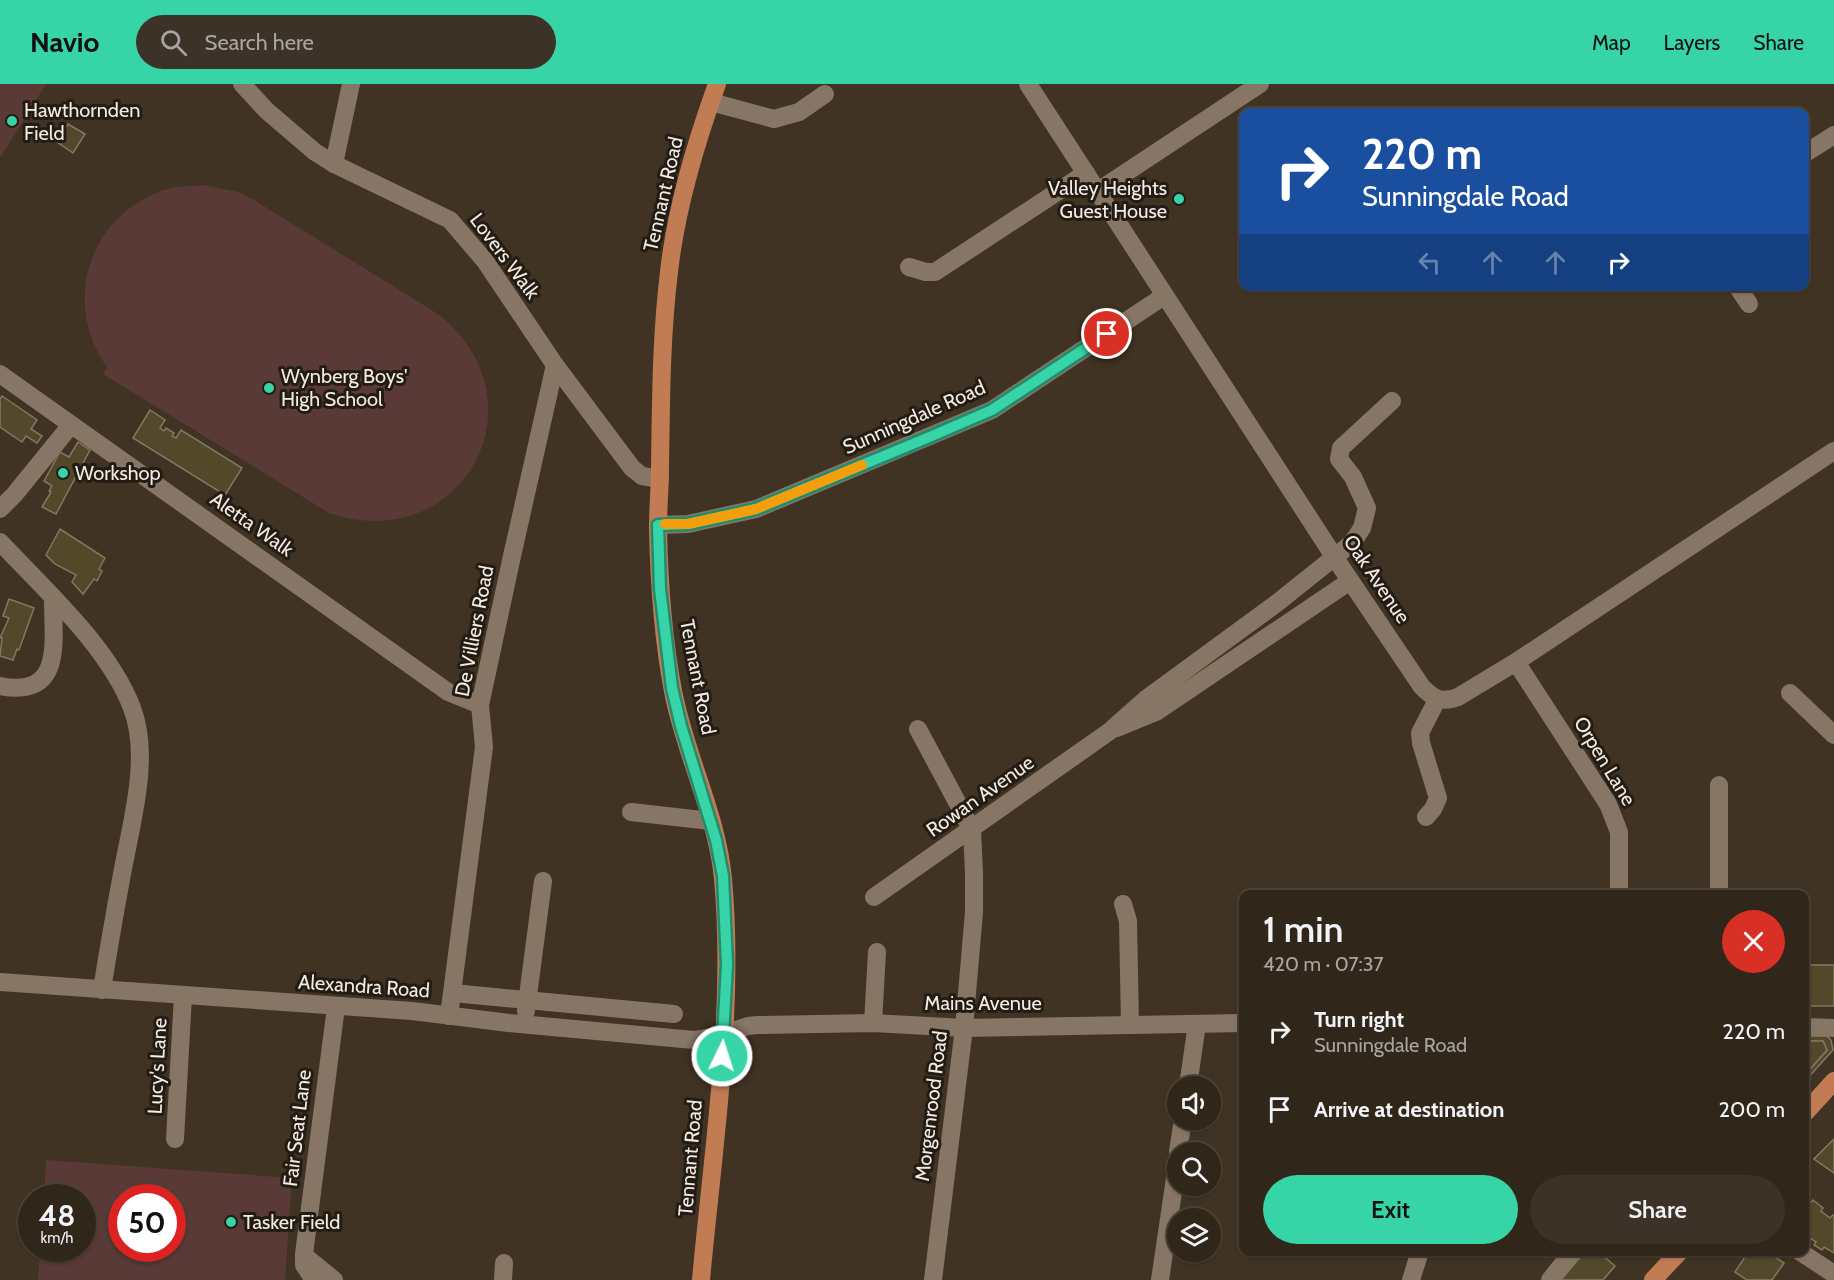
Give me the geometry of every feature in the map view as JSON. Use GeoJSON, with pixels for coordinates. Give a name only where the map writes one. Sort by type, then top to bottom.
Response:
{"type":"FeatureCollection","features":[{"type":"Feature","properties":{"kind":"main road","name":"Tennant Road"},"geometry":{"type":"LineString","coordinates":[[701,1280],[724,1034],[727,964],[723,876],[711,821],[680,722],[672,688],[660,589],[658,525],[663,349],[669,270],[684,191],[717,84]]}},
{"type":"Feature","properties":{"kind":"main road"},"geometry":{"type":"LineString","coordinates":[[1809,1108],[1834,1081]]}},
{"type":"Feature","properties":{"kind":"main road"},"geometry":{"type":"LineString","coordinates":[[1653,1280],[1675,1256]]}},
{"type":"Feature","properties":{"kind":"street","name":"Lovers Walk"},"geometry":{"type":"LineString","coordinates":[[242,84],[275,118],[315,152],[334,164],[450,220],[485,261],[555,365],[632,468],[642,476],[660,479]]}},
{"type":"Feature","properties":{"kind":"street"},"geometry":{"type":"LineString","coordinates":[[334,164],[351,84]]}},
{"type":"Feature","properties":{"kind":"street","name":"Oak Avenue"},"geometry":{"type":"LineString","coordinates":[[1028,84],[1335,558],[1422,687],[1437,700]]}},
{"type":"Feature","properties":{"kind":"street"},"geometry":{"type":"LineString","coordinates":[[1098,191],[1260,84]]}},
{"type":"Feature","properties":{"kind":"street"},"geometry":{"type":"LineString","coordinates":[[711,102],[774,119],[799,112],[825,94]]}},
{"type":"Feature","properties":{"kind":"street"},"geometry":{"type":"LineString","coordinates":[[1809,151],[1834,135]]}},
{"type":"Feature","properties":{"kind":"street"},"geometry":{"type":"LineString","coordinates":[[909,267],[935,272],[1086,173]]}},
{"type":"Feature","properties":{"kind":"street"},"geometry":{"type":"LineString","coordinates":[[1740,291],[1749,304]]}},
{"type":"Feature","properties":{"kind":"street","name":"Sunningdale Road"},"geometry":{"type":"LineString","coordinates":[[658,525],[688,524],[756,509],[992,410],[1164,296]]}},
{"type":"Feature","properties":{"kind":"street","name":"De Villiers Road"},"geometry":{"type":"LineString","coordinates":[[449,1016],[483,747],[480,705],[555,365]]}},
{"type":"Feature","properties":{"kind":"street","name":"Aletta Walk"},"geometry":{"type":"LineString","coordinates":[[0,374],[448,692],[480,705]]}},
{"type":"Feature","properties":{"kind":"street","name":"Rowan Avenue"},"geometry":{"type":"LineString","coordinates":[[874,897],[1110,731],[1146,699],[1352,543],[1362,528],[1366,508],[1353,477],[1339,459],[1341,448],[1392,401]]}},
{"type":"Feature","properties":{"kind":"street"},"geometry":{"type":"LineString","coordinates":[[0,509],[72,425]]}},
{"type":"Feature","properties":{"kind":"street"},"geometry":{"type":"LineString","coordinates":[[1426,817],[1438,798],[1420,733],[1437,700],[1450,700],[1458,697],[1516,662],[1834,451]]}},
{"type":"Feature","properties":{"kind":"street"},"geometry":{"type":"LineString","coordinates":[[0,542],[96,648],[133,709],[140,771],[102,990]]}},
{"type":"Feature","properties":{"kind":"street","name":"Rowan Avenue"},"geometry":{"type":"LineString","coordinates":[[1110,731],[1156,712],[1350,580]]}},
{"type":"Feature","properties":{"kind":"street"},"geometry":{"type":"LineString","coordinates":[[0,686],[19,689],[28,687],[36,684],[47,673],[53,660],[53,599]]}},
{"type":"Feature","properties":{"kind":"street","name":"Orpen Lane"},"geometry":{"type":"LineString","coordinates":[[1516,662],[1608,804],[1619,832],[1619,890]]}},
{"type":"Feature","properties":{"kind":"street"},"geometry":{"type":"LineString","coordinates":[[1790,693],[1834,735]]}},
{"type":"Feature","properties":{"kind":"street"},"geometry":{"type":"LineString","coordinates":[[918,729],[972,830]]}},
{"type":"Feature","properties":{"kind":"street"},"geometry":{"type":"LineString","coordinates":[[1719,785],[1719,890]]}},
{"type":"Feature","properties":{"kind":"street"},"geometry":{"type":"LineString","coordinates":[[631,812],[711,821]]}},
{"type":"Feature","properties":{"kind":"street","name":"Morgenrood Road"},"geometry":{"type":"LineString","coordinates":[[933,1280],[964,1028],[974,912],[972,830]]}},
{"type":"Feature","properties":{"kind":"street"},"geometry":{"type":"LineString","coordinates":[[525,1025],[543,881]]}},
{"type":"Feature","properties":{"kind":"street"},"geometry":{"type":"LineString","coordinates":[[1123,904],[1128,921],[1130,1025]]}},
{"type":"Feature","properties":{"kind":"street"},"geometry":{"type":"LineString","coordinates":[[873,1023],[877,952]]}},
{"type":"Feature","properties":{"kind":"street","name":"Alexandra Road"},"geometry":{"type":"LineString","coordinates":[[0,982],[449,1016],[694,1040],[724,1034]]}},
{"type":"Feature","properties":{"kind":"street"},"geometry":{"type":"LineString","coordinates":[[453,993],[674,1014]]}},
{"type":"Feature","properties":{"kind":"street","name":"Lucy's Lane"},"geometry":{"type":"LineString","coordinates":[[175,1139],[183,996]]}},
{"type":"Feature","properties":{"kind":"street"},"geometry":{"type":"LineString","coordinates":[[497,1022],[499,998]]}},
{"type":"Feature","properties":{"kind":"street","name":"Fair Seat Lane"},"geometry":{"type":"LineString","coordinates":[[304,1254],[336,1007]]}},
{"type":"Feature","properties":{"kind":"street"},"geometry":{"type":"LineString","coordinates":[[618,1034],[619,1009]]}},
{"type":"Feature","properties":{"kind":"street","name":"Mains Avenue"},"geometry":{"type":"LineString","coordinates":[[724,1034],[751,1025],[873,1023],[964,1028],[1239,1023]]}},
{"type":"Feature","properties":{"kind":"street"},"geometry":{"type":"LineString","coordinates":[[1189,1076],[1197,1024]]}},
{"type":"Feature","properties":{"kind":"street"},"geometry":{"type":"LineString","coordinates":[[1809,1027],[1834,1029]]}},
{"type":"Feature","properties":{"kind":"street"},"geometry":{"type":"LineString","coordinates":[[1164,1279],[1174,1196]]}},
{"type":"Feature","properties":{"kind":"street"},"geometry":{"type":"LineString","coordinates":[[304,1254],[304,1265],[314,1280]]}},
{"type":"Feature","properties":{"kind":"street"},"geometry":{"type":"LineString","coordinates":[[304,1254],[334,1280]]}},
{"type":"Feature","properties":{"kind":"street"},"geometry":{"type":"LineString","coordinates":[[1411,1280],[1418,1256]]}},
{"type":"Feature","properties":{"kind":"street"},"geometry":{"type":"LineString","coordinates":[[1550,1280],[1568,1256]]}},
{"type":"Feature","properties":{"kind":"street"},"geometry":{"type":"LineString","coordinates":[[1807,1256],[1834,1274]]}},
{"type":"Feature","properties":{"kind":"shaded area","name":"Hawthornden Field"},"geometry":{"type":"Polygon","coordinates":[[[0,84],[46,84],[0,158],[0,84]]]}},
{"type":"Feature","properties":{"kind":"shaded area"},"geometry":{"type":"Polygon","coordinates":[[[203,185],[238,192],[254,200],[438,314],[470,349],[486,388],[487,427],[475,463],[451,493],[418,513],[376,521],[329,513],[103,374],[107,367],[94,344],[87,320],[85,296],[88,271],[96,248],[127,210],[150,196],[169,189],[203,185]]]}},
{"type":"Feature","properties":{"kind":"shaded area","name":"Tasker Field"},"geometry":{"type":"Polygon","coordinates":[[[46,1160],[292,1178],[285,1280],[38,1280],[39,1262],[96,1262],[96,1184],[45,1184],[46,1160]]]}},
{"type":"Feature","properties":{"kind":"building"},"geometry":{"type":"Polygon","coordinates":[[[68,124],[85,134],[73,153],[57,142],[68,124]]]}},
{"type":"Feature","properties":{"kind":"building"},"geometry":{"type":"Polygon","coordinates":[[[2,396],[37,420],[31,429],[42,436],[37,443],[26,436],[22,442],[0,427],[0,399],[2,396]]]}},
{"type":"Feature","properties":{"kind":"building"},"geometry":{"type":"Polygon","coordinates":[[[150,410],[165,420],[160,428],[164,431],[166,428],[174,433],[172,436],[176,438],[181,430],[242,468],[225,495],[133,438],[150,410]]]}},
{"type":"Feature","properties":{"kind":"building","name":"Workshop"},"geometry":{"type":"Polygon","coordinates":[[[78,442],[90,450],[56,514],[42,507],[52,486],[44,481],[60,452],[69,457],[78,442]]]}},
{"type":"Feature","properties":{"kind":"building"},"geometry":{"type":"Polygon","coordinates":[[[60,529],[105,558],[99,569],[102,571],[97,581],[94,579],[83,594],[72,582],[76,575],[55,564],[46,555],[60,529]]]}},
{"type":"Feature","properties":{"kind":"building"},"geometry":{"type":"Polygon","coordinates":[[[9,599],[34,608],[19,650],[17,649],[13,660],[0,656],[2,638],[0,638],[9,618],[3,616],[9,599]]]}},
{"type":"Feature","properties":{"kind":"building"},"geometry":{"type":"Polygon","coordinates":[[[1809,965],[1834,965],[1834,1006],[1809,1006],[1809,965]]]}},
{"type":"Feature","properties":{"kind":"building"},"geometry":{"type":"Polygon","coordinates":[[[1809,1036],[1827,1036],[1831,1040],[1833,1050],[1809,1076],[1809,1070],[1827,1050],[1823,1041],[1809,1041],[1809,1036]]]}},
{"type":"Feature","properties":{"kind":"building"},"geometry":{"type":"Polygon","coordinates":[[[1809,1041],[1823,1041],[1827,1050],[1809,1070],[1809,1041]]]}},
{"type":"Feature","properties":{"kind":"building"},"geometry":{"type":"Polygon","coordinates":[[[1834,1139],[1834,1173],[1814,1159],[1834,1139]]]}},
{"type":"Feature","properties":{"kind":"building"},"geometry":{"type":"Polygon","coordinates":[[[1813,1200],[1830,1218],[1834,1216],[1834,1253],[1824,1247],[1822,1250],[1814,1245],[1816,1242],[1809,1237],[1809,1205],[1813,1200]]]}},
{"type":"Feature","properties":{"kind":"building"},"geometry":{"type":"Polygon","coordinates":[[[1581,1256],[1603,1256],[1615,1266],[1603,1280],[1561,1280],[1581,1256]]]}},
{"type":"Feature","properties":{"kind":"building"},"geometry":{"type":"Polygon","coordinates":[[[1746,1256],[1774,1256],[1784,1263],[1772,1280],[1747,1280],[1735,1272],[1746,1256]]]}},
{"type":"Feature","properties":{"kind":"slow traffic"},"geometry":{"type":"LineString","coordinates":[[665,524],[688,524],[756,509],[862,465]]}},
{"type":"Feature","properties":{"kind":"place","name":"Hawthornden Field"},"geometry":{"type":"Point","coordinates":[12,121]}},
{"type":"Feature","properties":{"kind":"place","name":"Valley Heights Guest House"},"geometry":{"type":"Point","coordinates":[1179,199]}},
{"type":"Feature","properties":{"kind":"place","name":"Wynberg Boys' High School"},"geometry":{"type":"Point","coordinates":[269,388]}},
{"type":"Feature","properties":{"kind":"place","name":"Workshop"},"geometry":{"type":"Point","coordinates":[63,473]}},
{"type":"Feature","properties":{"kind":"place","name":"Tasker Field"},"geometry":{"type":"Point","coordinates":[231,1222]}},
{"type":"Feature","properties":{"kind":"route"},"geometry":{"type":"LineString","coordinates":[[722,1056],[727,964],[723,876],[716,840],[677,713],[672,688],[660,589],[658,525],[688,524],[756,509],[927,438],[992,410],[1107,334]]}}]}
